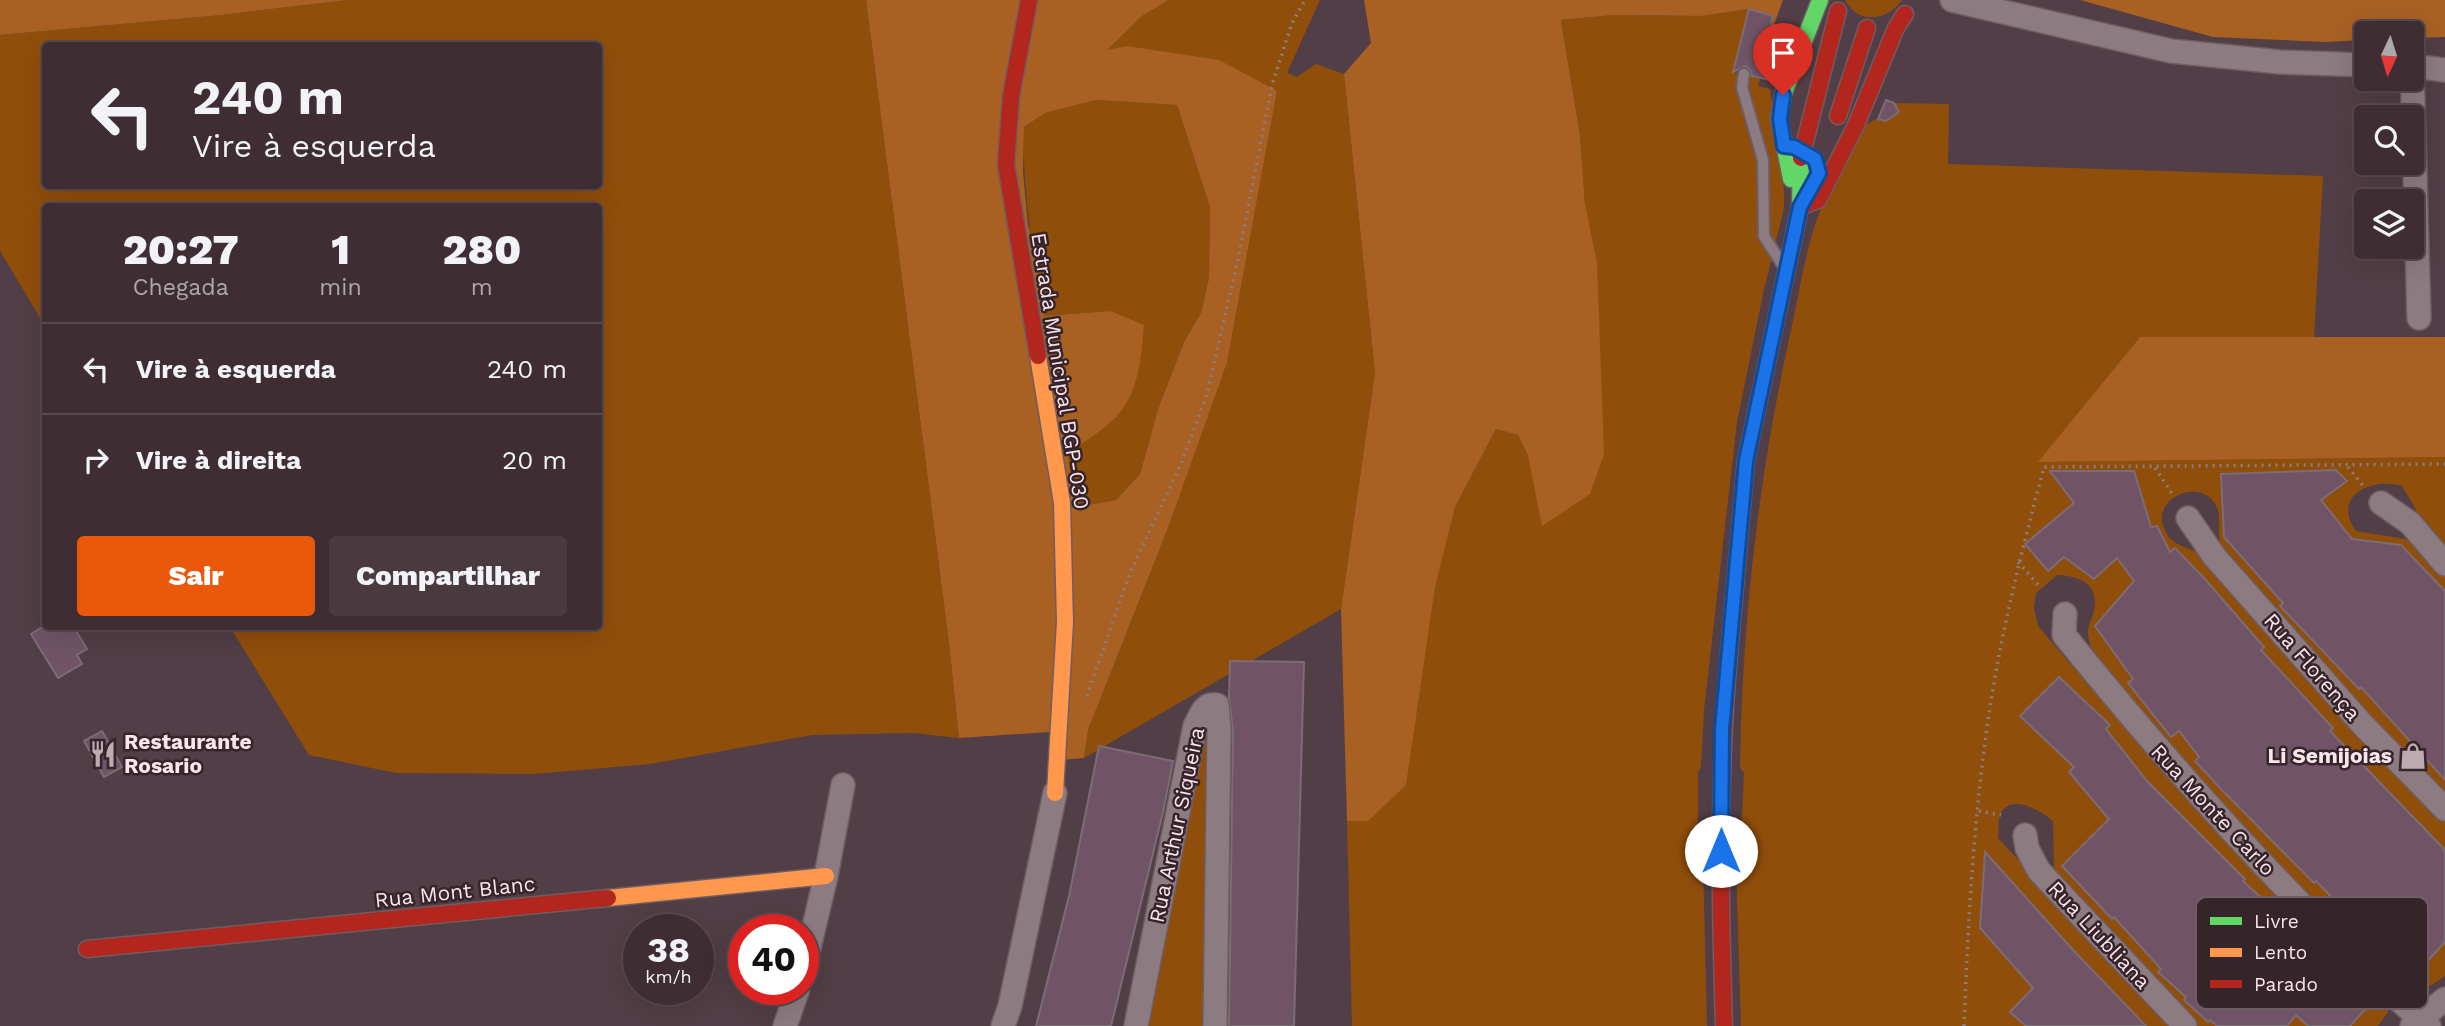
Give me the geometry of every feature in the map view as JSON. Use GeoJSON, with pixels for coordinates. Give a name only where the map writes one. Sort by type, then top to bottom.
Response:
{"type":"FeatureCollection","features":[{"type":"Feature","properties":{"kind":"street","name":"Estrada Municipal BGP-030"},"geometry":{"type":"LineString","coordinates":[[1029,0],[1011,96],[1006,164],[1062,503],[1065,622],[1055,793]]}},
{"type":"Feature","properties":{"kind":"street"},"geometry":{"type":"LineString","coordinates":[[1800,207],[1780,119],[1783,95],[1820,0]]}},
{"type":"Feature","properties":{"kind":"street"},"geometry":{"type":"LineString","coordinates":[[1800,207],[1818,200],[1856,125],[1896,28],[1914,0]]}},
{"type":"Feature","properties":{"kind":"street"},"geometry":{"type":"LineString","coordinates":[[1952,0],[2171,51],[2280,62],[2354,65]]}},
{"type":"Feature","properties":{"kind":"street"},"geometry":{"type":"LineString","coordinates":[[1806,39],[1839,14]]}},
{"type":"Feature","properties":{"kind":"street"},"geometry":{"type":"LineString","coordinates":[[1839,14],[1867,28],[1884,26],[1905,14]]}},
{"type":"Feature","properties":{"kind":"street"},"geometry":{"type":"LineString","coordinates":[[1724,1026],[1722,729],[1746,461],[1800,207],[1801,151],[1839,14]]}},
{"type":"Feature","properties":{"kind":"street"},"geometry":{"type":"LineString","coordinates":[[1800,207],[1819,173],[1867,28]]}},
{"type":"Feature","properties":{"kind":"street"},"geometry":{"type":"LineString","coordinates":[[2424,67],[2445,70]]}},
{"type":"Feature","properties":{"kind":"street"},"geometry":{"type":"LineString","coordinates":[[2413,91],[2419,318]]}},
{"type":"Feature","properties":{"kind":"street"},"geometry":{"type":"LineString","coordinates":[[1784,146],[1815,159],[1819,173]]}},
{"type":"Feature","properties":{"kind":"street"},"geometry":{"type":"LineString","coordinates":[[2381,503],[2410,523],[2445,564]]}},
{"type":"Feature","properties":{"kind":"street","name":"Rua Florença"},"geometry":{"type":"LineString","coordinates":[[2188,518],[2214,556],[2288,640],[2362,723],[2445,809]]}},
{"type":"Feature","properties":{"kind":"street","name":"Rua Monte Carlo"},"geometry":{"type":"LineString","coordinates":[[2065,614],[2064,635],[2149,740],[2245,847],[2294,897]]}},
{"type":"Feature","properties":{"kind":"street","name":"Rua Arthur Siqueira"},"geometry":{"type":"LineString","coordinates":[[1136,1026],[1195,726],[1205,707],[1212,704],[1217,705],[1220,729],[1215,1026]]}},
{"type":"Feature","properties":{"kind":"street"},"geometry":{"type":"LineString","coordinates":[[818,914],[843,785]]}},
{"type":"Feature","properties":{"kind":"street"},"geometry":{"type":"LineString","coordinates":[[1003,1026],[1010,1006],[1055,793]]}},
{"type":"Feature","properties":{"kind":"street","name":"Rua Liubliana"},"geometry":{"type":"LineString","coordinates":[[2025,835],[2027,848],[2039,870],[2185,1026]]}},
{"type":"Feature","properties":{"kind":"street","name":"Rua Mont Blanc"},"geometry":{"type":"LineString","coordinates":[[87,950],[827,876]]}},
{"type":"Feature","properties":{"kind":"street"},"geometry":{"type":"LineString","coordinates":[[2420,1024],[2445,999]]}},
{"type":"Feature","properties":{"kind":"street"},"geometry":{"type":"LineString","coordinates":[[785,1026],[792,1005]]}},
{"type":"Feature","properties":{"kind":"street","name":"Rua Monte Carlo"},"geometry":{"type":"LineString","coordinates":[[2405,1009],[2420,1024]]}},
{"type":"Feature","properties":{"kind":"lane"},"geometry":{"type":"LineString","coordinates":[[1744,74],[1742,87],[1763,160],[1765,236],[1773,253],[1786,268]]}},
{"type":"Feature","properties":{"kind":"path"},"geometry":{"type":"LineString","coordinates":[[1085,704],[1129,575],[1181,464],[1207,394],[1238,259],[1272,85],[1292,23],[1305,0]]}},
{"type":"Feature","properties":{"kind":"path"},"geometry":{"type":"LineString","coordinates":[[1964,1026],[1969,890],[1987,727],[2018,562],[2044,467],[2445,464]]}},
{"type":"Feature","properties":{"kind":"path"},"geometry":{"type":"LineString","coordinates":[[2347,466],[2364,487]]}},
{"type":"Feature","properties":{"kind":"path"},"geometry":{"type":"LineString","coordinates":[[2154,467],[2173,495]]}},
{"type":"Feature","properties":{"kind":"path"},"geometry":{"type":"LineString","coordinates":[[2018,562],[2041,588]]}},
{"type":"Feature","properties":{"kind":"path"},"geometry":{"type":"LineString","coordinates":[[1978,811],[2001,815]]}},
{"type":"Feature","properties":{"kind":"shaded area"},"geometry":{"type":"Polygon","coordinates":[[[0,0],[348,0],[221,15],[0,35],[0,0]]]}},
{"type":"Feature","properties":{"kind":"shaded area"},"geometry":{"type":"Polygon","coordinates":[[[348,0],[866,0],[959,738],[913,733],[812,735],[650,764],[534,774],[396,773],[309,755],[232,630],[602,630],[602,203],[42,203],[42,321],[0,251],[0,35],[221,15],[348,0]]]}},
{"type":"Feature","properties":{"kind":"shaded area"},"geometry":{"type":"Polygon","coordinates":[[[866,0],[1169,0],[1142,16],[1107,50],[1127,46],[1219,60],[1277,91],[1227,363],[1168,528],[1088,730],[1084,758],[1048,761],[1050,732],[959,738],[866,0]],[[1096,100],[1045,113],[1024,127],[1023,172],[1028,225],[1041,274],[1044,316],[1110,311],[1144,325],[1137,376],[1128,400],[1112,421],[1068,453],[1071,485],[1082,506],[1116,500],[1140,474],[1158,409],[1184,342],[1201,313],[1209,278],[1210,207],[1177,105],[1096,100]]]}},
{"type":"Feature","properties":{"kind":"shaded area"},"geometry":{"type":"Polygon","coordinates":[[[1169,0],[1320,0],[1287,73],[1297,77],[1316,64],[1344,74],[1375,373],[1341,609],[1084,758],[1088,730],[1168,528],[1227,363],[1277,91],[1105,50],[1142,16],[1169,0]]]}},
{"type":"Feature","properties":{"kind":"shaded area"},"geometry":{"type":"Polygon","coordinates":[[[1364,0],[1783,0],[1755,76],[1772,17],[1749,9],[1701,16],[1613,15],[1561,20],[1580,135],[1585,204],[1597,263],[1604,454],[1590,494],[1542,526],[1528,456],[1518,435],[1496,429],[1455,507],[1435,587],[1406,785],[1368,821],[1347,821],[1341,609],[1375,373],[1344,74],[1371,43],[1364,0]]]}},
{"type":"Feature","properties":{"kind":"shaded area"},"geometry":{"type":"Polygon","coordinates":[[[1845,0],[1902,0],[1882,16],[1865,17],[1858,14],[1845,0]]]}},
{"type":"Feature","properties":{"kind":"shaded area"},"geometry":{"type":"Polygon","coordinates":[[[2080,0],[2445,0],[2445,37],[2424,38],[2424,21],[2354,21],[2354,41],[2325,42],[2213,37],[2080,0]]]}},
{"type":"Feature","properties":{"kind":"shaded area"},"geometry":{"type":"Polygon","coordinates":[[[1749,9],[1734,72],[1760,78],[1758,86],[1770,89],[1784,208],[1737,422],[1704,710],[1701,767],[1698,772],[1698,856],[1703,863],[1707,1026],[1352,1026],[1347,821],[1368,821],[1455,507],[1496,429],[1518,435],[1528,456],[1543,525],[1585,204],[1580,135],[1561,20],[1613,15],[1701,16],[1749,9]]]}},
{"type":"Feature","properties":{"kind":"shaded area"},"geometry":{"type":"Polygon","coordinates":[[[1096,100],[1177,105],[1210,207],[1209,278],[1201,313],[1184,342],[1158,409],[1140,474],[1116,500],[1082,506],[1071,485],[1068,453],[1110,311],[1044,316],[1027,198],[1024,127],[1045,113],[1096,100]]]}},
{"type":"Feature","properties":{"kind":"shaded area"},"geometry":{"type":"Polygon","coordinates":[[[1894,103],[1949,104],[1948,164],[2323,176],[2314,337],[2140,337],[2039,462],[2445,457],[2445,549],[2425,525],[2402,486],[2378,484],[2367,487],[2351,499],[2348,508],[2356,531],[2405,539],[2422,550],[2445,576],[2445,797],[2228,562],[2219,538],[2218,510],[2211,499],[2201,493],[2179,495],[2169,501],[2163,511],[2162,522],[2171,539],[2201,554],[2390,766],[2445,822],[2445,976],[2428,986],[2428,897],[2307,897],[2261,850],[2098,663],[2088,631],[2095,601],[2094,594],[2086,583],[2073,577],[2057,575],[2036,593],[2034,608],[2038,626],[2165,771],[2283,897],[2196,897],[2196,1009],[2387,1009],[2378,1026],[2196,1026],[2065,888],[2054,868],[2053,821],[2029,806],[2015,804],[2008,806],[2001,813],[1998,838],[2173,1026],[1741,1026],[1736,864],[1740,859],[1744,773],[1740,768],[1741,713],[1754,548],[1770,438],[1804,267],[1816,221],[1864,126],[1876,119],[1886,121],[1898,112],[1894,103]]]}},
{"type":"Feature","properties":{"kind":"shaded area"},"geometry":{"type":"Polygon","coordinates":[[[2140,337],[2445,337],[2445,457],[2038,462],[2140,337]]]}},
{"type":"Feature","properties":{"kind":"shaded area"},"geometry":{"type":"Polygon","coordinates":[[[1208,733],[1213,739],[1204,1026],[1145,1026],[1205,736],[1208,733]]]}},
{"type":"Feature","properties":{"kind":"building"},"geometry":{"type":"Polygon","coordinates":[[[1749,9],[1773,16],[1771,22],[1782,52],[1770,80],[1752,76],[1746,66],[1733,72],[1749,9]]]}},
{"type":"Feature","properties":{"kind":"building"},"geometry":{"type":"Polygon","coordinates":[[[1886,100],[1894,103],[1899,112],[1886,121],[1878,119],[1886,100]]]}},
{"type":"Feature","properties":{"kind":"building"},"geometry":{"type":"Polygon","coordinates":[[[2336,470],[2347,481],[2321,500],[2352,539],[2401,545],[2445,591],[2445,780],[2361,687],[2359,689],[2280,606],[2283,603],[2224,537],[2221,474],[2336,470]]]}},
{"type":"Feature","properties":{"kind":"building"},"geometry":{"type":"Polygon","coordinates":[[[2050,471],[2134,471],[2151,527],[2157,526],[2170,552],[2175,548],[2204,578],[2264,647],[2261,650],[2333,728],[2330,731],[2445,850],[2445,942],[2428,961],[2428,897],[2331,897],[2316,881],[2314,883],[2195,761],[2199,757],[2179,731],[2171,737],[2128,683],[2133,679],[2095,626],[2134,581],[2117,558],[2094,579],[2064,557],[2048,571],[2025,544],[2074,503],[2050,471]]]}},
{"type":"Feature","properties":{"kind":"building"},"geometry":{"type":"Polygon","coordinates":[[[42,627],[42,630],[75,630],[87,649],[77,655],[82,664],[58,678],[31,634],[42,627]]]}},
{"type":"Feature","properties":{"kind":"building"},"geometry":{"type":"Polygon","coordinates":[[[1230,661],[1304,662],[1294,1026],[1229,1026],[1233,729],[1229,699],[1230,661]]]}},
{"type":"Feature","properties":{"kind":"building"},"geometry":{"type":"Polygon","coordinates":[[[2059,677],[2110,725],[2106,729],[2147,781],[2260,897],[2196,897],[2196,1009],[2365,1009],[2350,1026],[2308,1026],[2296,1015],[2287,1026],[2217,1026],[2210,1020],[2208,1022],[2184,1000],[2186,997],[2158,972],[2161,969],[2114,917],[2112,919],[2062,866],[2109,819],[2069,772],[2074,767],[2020,716],[2059,677]]]}},
{"type":"Feature","properties":{"kind":"building","name":"Restaurante Rosario"},"geometry":{"type":"Polygon","coordinates":[[[102,731],[122,767],[104,777],[84,741],[102,731]]]}},
{"type":"Feature","properties":{"kind":"building"},"geometry":{"type":"Polygon","coordinates":[[[1099,746],[1173,761],[1163,812],[1111,1026],[1036,1026],[1069,896],[1099,746]]]}},
{"type":"Feature","properties":{"kind":"building"},"geometry":{"type":"Polygon","coordinates":[[[1985,852],[2146,1026],[2026,1026],[2010,1012],[2033,988],[1980,928],[1985,852]]]}},
{"type":"Feature","properties":{"kind":"traffic: fast"},"geometry":{"type":"LineString","coordinates":[[1791,179],[1779,119],[1783,95],[1820,0]]}},
{"type":"Feature","properties":{"kind":"traffic: fast"},"geometry":{"type":"LineString","coordinates":[[1729,654],[1746,461],[1800,207],[1801,158]]}},
{"type":"Feature","properties":{"kind":"traffic: slow"},"geometry":{"type":"LineString","coordinates":[[1038,356],[1062,503],[1065,622],[1055,793]]}},
{"type":"Feature","properties":{"kind":"traffic: slow"},"geometry":{"type":"LineString","coordinates":[[608,898],[826,876]]}},
{"type":"Feature","properties":{"kind":"traffic: jam"},"geometry":{"type":"LineString","coordinates":[[1029,0],[1011,96],[1006,164],[1038,356]]}},
{"type":"Feature","properties":{"kind":"traffic: jam"},"geometry":{"type":"LineString","coordinates":[[1801,158],[1838,11]]}},
{"type":"Feature","properties":{"kind":"traffic: jam"},"geometry":{"type":"LineString","coordinates":[[1800,207],[1818,200],[1856,125],[1896,28],[1905,14]]}},
{"type":"Feature","properties":{"kind":"traffic: jam"},"geometry":{"type":"LineString","coordinates":[[1838,116],[1867,28]]}},
{"type":"Feature","properties":{"kind":"traffic: jam"},"geometry":{"type":"LineString","coordinates":[[1724,1026],[1721,840],[1729,654]]}},
{"type":"Feature","properties":{"kind":"traffic: jam"},"geometry":{"type":"LineString","coordinates":[[87,949],[608,898]]}},
{"type":"Feature","properties":{"kind":"place","name":"Restaurante Rosario"},"geometry":{"type":"Point","coordinates":[103,754]}},
{"type":"Feature","properties":{"kind":"place","name":"Li Semijoias"},"geometry":{"type":"Point","coordinates":[2413,756]}},
{"type":"Feature","properties":{"kind":"route"},"geometry":{"type":"LineString","coordinates":[[1721,851],[1722,729],[1746,461],[1800,207],[1819,173],[1815,159],[1794,147],[1784,146],[1780,119],[1783,95]]}}]}
